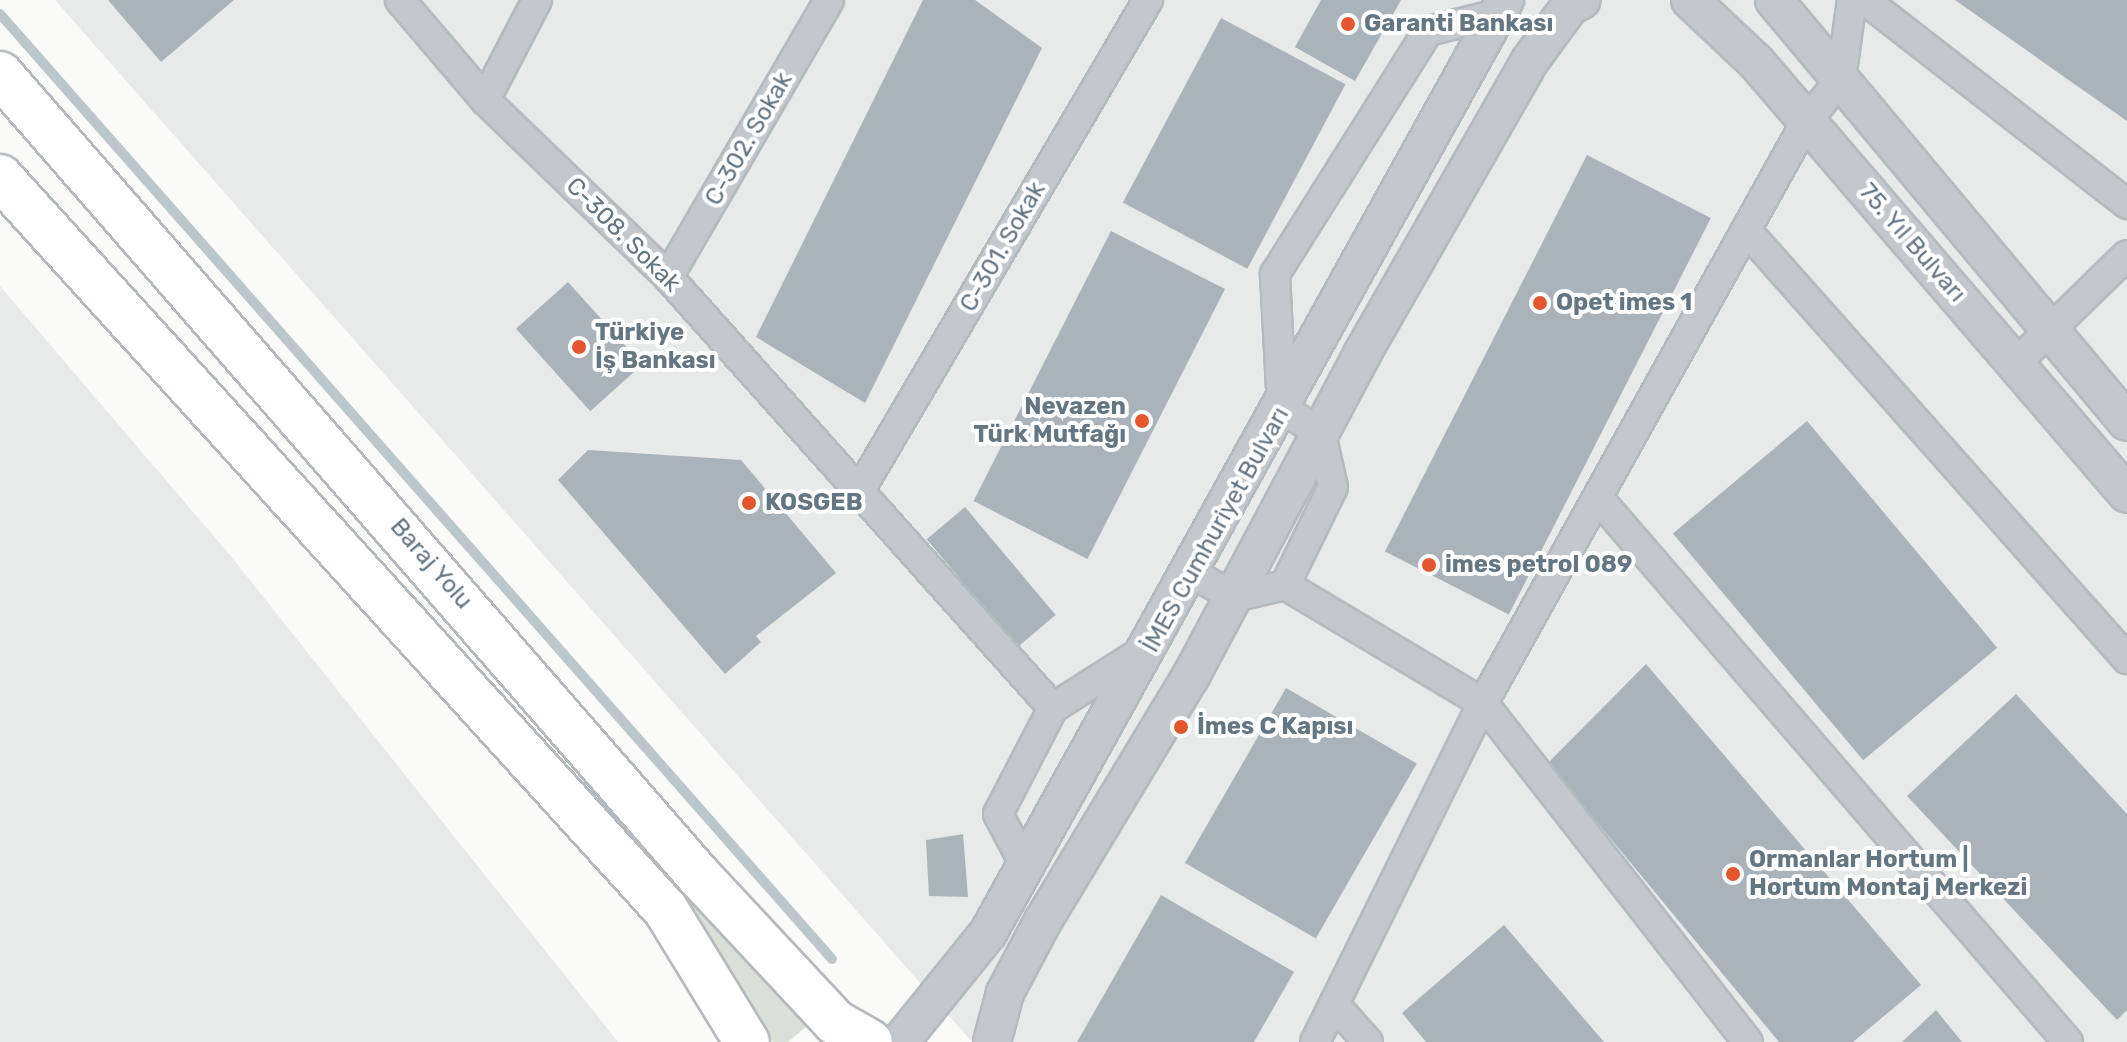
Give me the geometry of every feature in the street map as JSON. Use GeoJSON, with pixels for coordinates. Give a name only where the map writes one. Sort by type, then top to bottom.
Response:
{"type":"FeatureCollection","features":[{"type":"Feature","properties":{"kind":"main road","name":"Baraj Yolu"},"geometry":{"type":"LineString","coordinates":[[0,74],[698,875],[835,1022],[870,1042]]}},
{"type":"Feature","properties":{"kind":"main road"},"geometry":{"type":"LineString","coordinates":[[0,177],[666,910],[747,1042]]}},
{"type":"Feature","properties":{"kind":"street","name":"C-308. Sokak"},"geometry":{"type":"LineString","coordinates":[[400,0],[485,100],[668,277],[857,495],[1053,708]]}},
{"type":"Feature","properties":{"kind":"street"},"geometry":{"type":"LineString","coordinates":[[485,100],[537,0]]}},
{"type":"Feature","properties":{"kind":"street","name":"C-302. Sokak"},"geometry":{"type":"LineString","coordinates":[[668,277],[829,0]]}},
{"type":"Feature","properties":{"kind":"street","name":"C-301. Sokak"},"geometry":{"type":"LineString","coordinates":[[857,495],[1148,0]]}},
{"type":"Feature","properties":{"kind":"street","name":"İMES Cumhuriyet Bulvarı"},"geometry":{"type":"LineString","coordinates":[[992,1042],[1005,993],[1061,889],[1234,597],[1321,434],[1529,62],[1570,6],[1582,0]]}},
{"type":"Feature","properties":{"kind":"street","name":"75. Yıl Bulvarı"},"geometry":{"type":"LineString","coordinates":[[1690,0],[1806,122],[2017,362],[2127,494]]}},
{"type":"Feature","properties":{"kind":"street","name":"75. Yıl Bulvarı"},"geometry":{"type":"LineString","coordinates":[[1774,0],[2127,422]]}},
{"type":"Feature","properties":{"kind":"street"},"geometry":{"type":"LineString","coordinates":[[1315,1042],[1483,703],[1806,122],[1841,79],[1852,0]]}},
{"type":"Feature","properties":{"kind":"street"},"geometry":{"type":"LineString","coordinates":[[1865,0],[2127,204]]}},
{"type":"Feature","properties":{"kind":"street"},"geometry":{"type":"LineString","coordinates":[[1285,585],[1333,487],[1321,434],[1282,408],[1275,274],[1428,31],[1501,7]]}},
{"type":"Feature","properties":{"kind":"street","name":"İMES Cumhuriyet Bulvarı"},"geometry":{"type":"LineString","coordinates":[[900,1042],[988,933],[1152,645],[1501,7]]}},
{"type":"Feature","properties":{"kind":"street"},"geometry":{"type":"LineString","coordinates":[[1746,230],[2127,659]]}},
{"type":"Feature","properties":{"kind":"street"},"geometry":{"type":"LineString","coordinates":[[2017,362],[2127,255]]}},
{"type":"Feature","properties":{"kind":"street"},"geometry":{"type":"LineString","coordinates":[[1598,498],[2068,1042]]}},
{"type":"Feature","properties":{"kind":"street"},"geometry":{"type":"LineString","coordinates":[[1190,572],[1234,597],[1285,585],[1483,703],[1748,1042]]}},
{"type":"Feature","properties":{"kind":"street"},"geometry":{"type":"LineString","coordinates":[[1061,889],[1026,867],[998,814],[1053,708],[1152,645]]}},
{"type":"Feature","properties":{"kind":"street"},"geometry":{"type":"LineString","coordinates":[[1334,1004],[1368,1042]]}},
{"type":"Feature","properties":{"kind":"shaded area"},"geometry":{"type":"Polygon","coordinates":[[[55,0],[2127,0],[2127,1042],[972,1042],[55,0]]]}},
{"type":"Feature","properties":{"kind":"shaded area"},"geometry":{"type":"Polygon","coordinates":[[[0,286],[229,554],[618,1042],[0,1042],[0,286]]]}},
{"type":"Feature","properties":{"kind":"shaded area"},"geometry":{"type":"Polygon","coordinates":[[[691,889],[818,1017],[788,1042],[773,1042],[678,900],[691,889]]]}},
{"type":"Feature","properties":{"kind":"building"},"geometry":{"type":"Polygon","coordinates":[[[108,0],[234,0],[161,62],[108,0]]]}},
{"type":"Feature","properties":{"kind":"building"},"geometry":{"type":"Polygon","coordinates":[[[923,0],[975,0],[1042,48],[865,403],[756,337],[923,0]]]}},
{"type":"Feature","properties":{"kind":"building","name":"Garanti Bankası"},"geometry":{"type":"Polygon","coordinates":[[[1321,0],[1401,0],[1355,81],[1295,47],[1321,0]]]}},
{"type":"Feature","properties":{"kind":"building"},"geometry":{"type":"Polygon","coordinates":[[[1955,0],[2127,0],[2127,121],[1955,0]]]}},
{"type":"Feature","properties":{"kind":"building"},"geometry":{"type":"Polygon","coordinates":[[[1221,18],[1345,84],[1247,269],[1123,203],[1221,18]]]}},
{"type":"Feature","properties":{"kind":"building"},"geometry":{"type":"Polygon","coordinates":[[[1587,155],[1711,218],[1509,615],[1385,551],[1587,155]]]}},
{"type":"Feature","properties":{"kind":"building"},"geometry":{"type":"Polygon","coordinates":[[[1111,231],[1225,289],[1087,559],[973,501],[1111,231]]]}},
{"type":"Feature","properties":{"kind":"building","name":"Türkiye İş Bankası"},"geometry":{"type":"Polygon","coordinates":[[[568,282],[642,364],[590,411],[516,329],[568,282]]]}},
{"type":"Feature","properties":{"kind":"building"},"geometry":{"type":"Polygon","coordinates":[[[1807,421],[1997,648],[1863,760],[1673,533],[1807,421]]]}},
{"type":"Feature","properties":{"kind":"building"},"geometry":{"type":"Polygon","coordinates":[[[588,450],[741,460],[836,573],[756,636],[761,642],[725,674],[558,480],[588,450]]]}},
{"type":"Feature","properties":{"kind":"building"},"geometry":{"type":"Polygon","coordinates":[[[965,507],[1056,615],[1017,647],[927,539],[965,507]]]}},
{"type":"Feature","properties":{"kind":"building","name":"Ormanlar Hortum | Hortum Montaj Merkezi"},"geometry":{"type":"Polygon","coordinates":[[[1646,664],[1921,985],[1853,1042],[1779,1042],[1548,763],[1646,664]]]}},
{"type":"Feature","properties":{"kind":"building"},"geometry":{"type":"Polygon","coordinates":[[[1286,688],[1417,764],[1316,938],[1185,863],[1286,688]]]}},
{"type":"Feature","properties":{"kind":"building"},"geometry":{"type":"Polygon","coordinates":[[[2016,694],[2127,814],[2127,1010],[2117,1020],[1907,796],[2016,694]]]}},
{"type":"Feature","properties":{"kind":"building"},"geometry":{"type":"Polygon","coordinates":[[[963,834],[968,897],[929,896],[926,840],[963,834]]]}},
{"type":"Feature","properties":{"kind":"building"},"geometry":{"type":"Polygon","coordinates":[[[1161,895],[1294,972],[1254,1042],[1077,1042],[1161,895]]]}},
{"type":"Feature","properties":{"kind":"building"},"geometry":{"type":"Polygon","coordinates":[[[1504,925],[1604,1042],[1426,1042],[1402,1013],[1504,925]]]}},
{"type":"Feature","properties":{"kind":"building"},"geometry":{"type":"Polygon","coordinates":[[[1936,1010],[1962,1042],[1902,1042],[1936,1010]]]}},
{"type":"Feature","properties":{"kind":"waterway"},"geometry":{"type":"LineString","coordinates":[[0,14],[832,959]]}},
{"type":"Feature","properties":{"kind":"place","name":"Garanti Bankası"},"geometry":{"type":"Point","coordinates":[1348,24]}},
{"type":"Feature","properties":{"kind":"place","name":"Opet imes 1"},"geometry":{"type":"Point","coordinates":[1540,303]}},
{"type":"Feature","properties":{"kind":"place","name":"Türkiye İş Bankası"},"geometry":{"type":"Point","coordinates":[579,347]}},
{"type":"Feature","properties":{"kind":"place","name":"Nevazen Türk Mutfağı"},"geometry":{"type":"Point","coordinates":[1142,421]}},
{"type":"Feature","properties":{"kind":"place","name":"KOSGEB"},"geometry":{"type":"Point","coordinates":[749,503]}},
{"type":"Feature","properties":{"kind":"place","name":"imes petrol 089"},"geometry":{"type":"Point","coordinates":[1429,565]}},
{"type":"Feature","properties":{"kind":"place","name":"İmes C Kapısı"},"geometry":{"type":"Point","coordinates":[1181,727]}},
{"type":"Feature","properties":{"kind":"place","name":"Ormanlar Hortum | Hortum Montaj Merkezi"},"geometry":{"type":"Point","coordinates":[1733,874]}}]}
